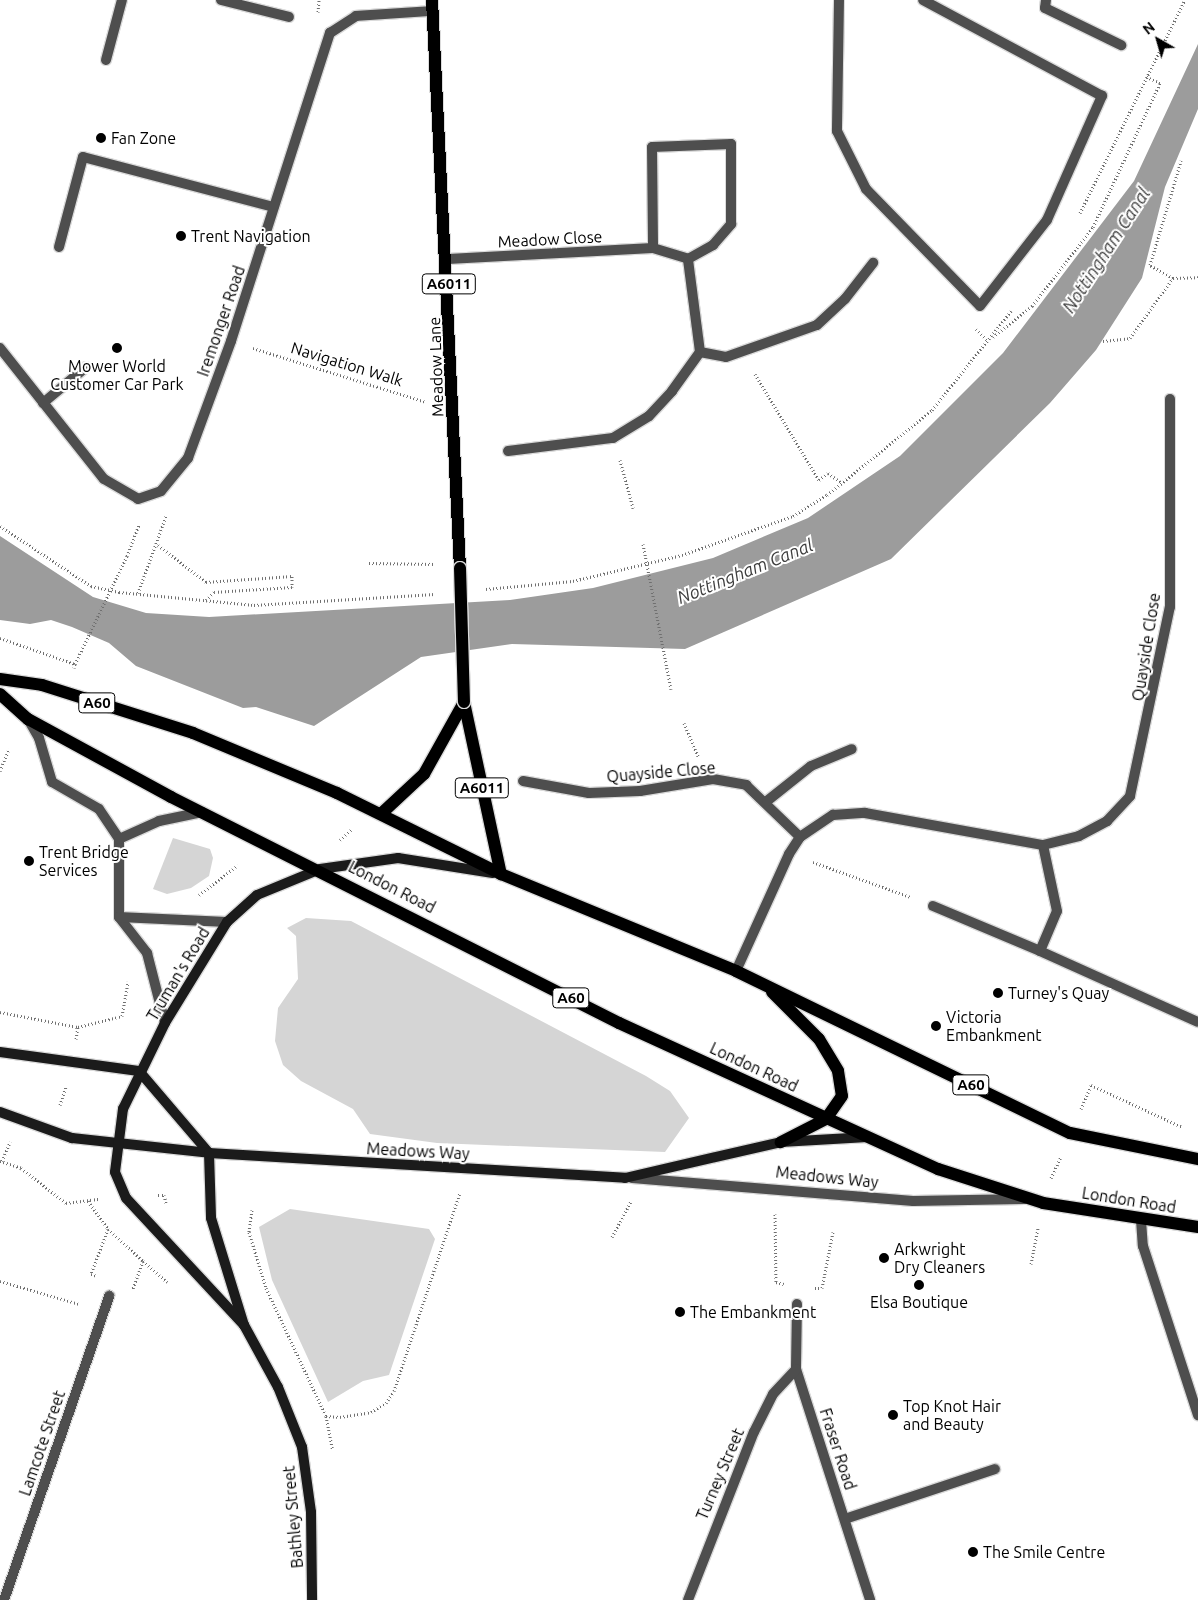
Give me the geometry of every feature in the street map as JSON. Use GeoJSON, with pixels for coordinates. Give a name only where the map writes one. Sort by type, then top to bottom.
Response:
{"type":"FeatureCollection","features":[{"type":"Feature","properties":{"kind":"main road","name":"Meadow Lane"},"geometry":{"type":"LineString","coordinates":[[432,5],[448,259],[455,411],[464,702],[501,874]]}},
{"type":"Feature","properties":{"kind":"main road","name":"London Road"},"geometry":{"type":"LineString","coordinates":[[0,679],[42,685],[193,733],[382,813],[501,874],[765,984],[1070,1133],[1198,1159]]}},
{"type":"Feature","properties":{"kind":"main road","name":"London Road"},"geometry":{"type":"LineString","coordinates":[[0,694],[28,719],[203,812],[320,869],[619,1023],[938,1169],[1025,1199],[1141,1220],[1198,1227]]}},
{"type":"Feature","properties":{"kind":"main road"},"geometry":{"type":"LineString","coordinates":[[382,813],[424,774],[464,702]]}},
{"type":"Feature","properties":{"kind":"main road"},"geometry":{"type":"LineString","coordinates":[[765,984],[819,1039],[838,1070],[842,1096],[826,1119],[781,1142]]}},
{"type":"Feature","properties":{"kind":"street"},"geometry":{"type":"LineString","coordinates":[[106,60],[122,0]]}},
{"type":"Feature","properties":{"kind":"street"},"geometry":{"type":"LineString","coordinates":[[221,0],[289,17]]}},
{"type":"Feature","properties":{"kind":"street"},"geometry":{"type":"LineString","coordinates":[[840,0],[835,38],[837,130],[866,189],[980,306],[1048,220],[1102,96],[1028,60],[923,0]]}},
{"type":"Feature","properties":{"kind":"street"},"geometry":{"type":"LineString","coordinates":[[1046,0],[1046,8],[1121,45]]}},
{"type":"Feature","properties":{"kind":"street","name":"Iremonger Road"},"geometry":{"type":"LineString","coordinates":[[149,497],[178,476],[188,458],[231,341],[330,33],[356,16],[432,5]]}},
{"type":"Feature","properties":{"kind":"street"},"geometry":{"type":"LineString","coordinates":[[508,450],[613,438],[648,416],[700,352],[688,259],[714,245],[731,224],[731,144],[652,147],[653,248]]}},
{"type":"Feature","properties":{"kind":"street"},"geometry":{"type":"LineString","coordinates":[[58,247],[83,157],[274,207]]}},
{"type":"Feature","properties":{"kind":"street","name":"Meadow Close"},"geometry":{"type":"LineString","coordinates":[[448,259],[653,248],[688,259]]}},
{"type":"Feature","properties":{"kind":"street"},"geometry":{"type":"LineString","coordinates":[[700,352],[726,357],[817,325],[845,300],[872,263]]}},
{"type":"Feature","properties":{"kind":"street"},"geometry":{"type":"LineString","coordinates":[[0,348],[104,479],[125,495],[149,497]]}},
{"type":"Feature","properties":{"kind":"street"},"geometry":{"type":"LineString","coordinates":[[43,403],[86,367]]}},
{"type":"Feature","properties":{"kind":"street","name":"Quayside Close"},"geometry":{"type":"LineString","coordinates":[[736,971],[789,854],[800,837],[833,815],[865,813],[1043,845],[1079,836],[1100,824],[1130,796],[1170,607],[1170,399]]}},
{"type":"Feature","properties":{"kind":"street"},"geometry":{"type":"LineString","coordinates":[[28,719],[39,738],[52,782],[99,809],[119,839],[119,917],[148,953],[165,1023]]}},
{"type":"Feature","properties":{"kind":"street"},"geometry":{"type":"LineString","coordinates":[[767,801],[811,766],[852,749]]}},
{"type":"Feature","properties":{"kind":"street","name":"Quayside Close"},"geometry":{"type":"LineString","coordinates":[[523,781],[589,793],[640,792],[707,780],[746,785],[767,801],[800,837]]}},
{"type":"Feature","properties":{"kind":"street"},"geometry":{"type":"LineString","coordinates":[[119,839],[148,828],[203,812]]}},
{"type":"Feature","properties":{"kind":"street"},"geometry":{"type":"LineString","coordinates":[[1040,951],[1057,911],[1043,845]]}},
{"type":"Feature","properties":{"kind":"street","name":"London Road"},"geometry":{"type":"LineString","coordinates":[[320,869],[398,858],[501,874]]}},
{"type":"Feature","properties":{"kind":"street","name":"Truman's Road"},"geometry":{"type":"LineString","coordinates":[[116,1143],[123,1109],[140,1071],[165,1023],[227,922],[257,895],[320,869]]}},
{"type":"Feature","properties":{"kind":"street"},"geometry":{"type":"LineString","coordinates":[[933,906],[1040,951],[1198,1022]]}},
{"type":"Feature","properties":{"kind":"street"},"geometry":{"type":"LineString","coordinates":[[119,917],[227,922]]}},
{"type":"Feature","properties":{"kind":"street"},"geometry":{"type":"LineString","coordinates":[[0,1052],[70,1065],[140,1071],[209,1154]]}},
{"type":"Feature","properties":{"kind":"street","name":"Meadows Way"},"geometry":{"type":"LineString","coordinates":[[0,1112],[72,1138],[209,1154],[775,1186],[913,1201],[1025,1199]]}},
{"type":"Feature","properties":{"kind":"street","name":"Meadows Way"},"geometry":{"type":"LineString","coordinates":[[625,1178],[781,1142],[870,1137]]}},
{"type":"Feature","properties":{"kind":"street","name":"Bathley Street"},"geometry":{"type":"LineString","coordinates":[[116,1143],[116,1172],[126,1198],[244,1325]]}},
{"type":"Feature","properties":{"kind":"street","name":"Bathley Street"},"geometry":{"type":"LineString","coordinates":[[209,1154],[211,1218],[244,1325],[278,1387],[302,1448],[311,1512],[312,1600]]}},
{"type":"Feature","properties":{"kind":"street"},"geometry":{"type":"LineString","coordinates":[[1141,1220],[1143,1246],[1198,1415]]}},
{"type":"Feature","properties":{"kind":"street","name":"Lamcote Street"},"geometry":{"type":"LineString","coordinates":[[4,1600],[109,1296]]}},
{"type":"Feature","properties":{"kind":"street","name":"Fraser Road"},"geometry":{"type":"LineString","coordinates":[[797,1304],[796,1369],[870,1600]]}},
{"type":"Feature","properties":{"kind":"street","name":"Turney Street"},"geometry":{"type":"LineString","coordinates":[[688,1600],[754,1432],[773,1394],[796,1369]]}},
{"type":"Feature","properties":{"kind":"street"},"geometry":{"type":"LineString","coordinates":[[845,1519],[995,1469]]}},
{"type":"Feature","properties":{"kind":"path"},"geometry":{"type":"LineString","coordinates":[[975,331],[988,341],[1032,306],[1093,227],[1160,83],[1145,76]]}},
{"type":"Feature","properties":{"kind":"path"},"geometry":{"type":"LineString","coordinates":[[1181,161],[1150,265],[1173,278],[1198,277]]}},
{"type":"Feature","properties":{"kind":"path"},"geometry":{"type":"LineString","coordinates":[[1103,340],[1130,338],[1173,278]]}},
{"type":"Feature","properties":{"kind":"path","name":"Navigation Walk"},"geometry":{"type":"LineString","coordinates":[[231,341],[455,411]]}},
{"type":"Feature","properties":{"kind":"path"},"geometry":{"type":"LineString","coordinates":[[475,590],[573,580],[682,555],[793,516],[842,483],[828,473],[819,480],[741,353]]}},
{"type":"Feature","properties":{"kind":"path"},"geometry":{"type":"LineString","coordinates":[[613,438],[633,508]]}},
{"type":"Feature","properties":{"kind":"path"},"geometry":{"type":"LineString","coordinates":[[0,638],[75,664],[127,556],[149,497]]}},
{"type":"Feature","properties":{"kind":"path"},"geometry":{"type":"LineString","coordinates":[[0,526],[90,586],[204,601],[254,605],[446,593]]}},
{"type":"Feature","properties":{"kind":"path"},"geometry":{"type":"LineString","coordinates":[[643,544],[671,689]]}},
{"type":"Feature","properties":{"kind":"path"},"geometry":{"type":"LineString","coordinates":[[138,593],[158,545],[206,582],[292,576],[292,587],[214,592],[204,601]]}},
{"type":"Feature","properties":{"kind":"path"},"geometry":{"type":"LineString","coordinates":[[369,563],[412,566]]}},
{"type":"Feature","properties":{"kind":"path"},"geometry":{"type":"LineString","coordinates":[[684,723],[707,780]]}},
{"type":"Feature","properties":{"kind":"path"},"geometry":{"type":"LineString","coordinates":[[0,771],[9,749]]}},
{"type":"Feature","properties":{"kind":"path"},"geometry":{"type":"LineString","coordinates":[[320,869],[337,842],[358,823],[382,813]]}},
{"type":"Feature","properties":{"kind":"path"},"geometry":{"type":"LineString","coordinates":[[789,854],[933,906]]}},
{"type":"Feature","properties":{"kind":"path"},"geometry":{"type":"LineString","coordinates":[[195,898],[238,865]]}},
{"type":"Feature","properties":{"kind":"path"},"geometry":{"type":"LineString","coordinates":[[0,1012],[78,1027],[122,1016],[132,935]]}},
{"type":"Feature","properties":{"kind":"path"},"geometry":{"type":"LineString","coordinates":[[53,1103],[62,1105],[78,1027]]}},
{"type":"Feature","properties":{"kind":"path"},"geometry":{"type":"LineString","coordinates":[[1085,1099],[1091,1085],[1189,1130]]}},
{"type":"Feature","properties":{"kind":"path"},"geometry":{"type":"LineString","coordinates":[[18,1120],[1,1161],[21,1168],[66,1203],[126,1198]]}},
{"type":"Feature","properties":{"kind":"path"},"geometry":{"type":"LineString","coordinates":[[775,1186],[776,1282],[822,1288],[833,1232]]}},
{"type":"Feature","properties":{"kind":"path"},"geometry":{"type":"LineString","coordinates":[[326,1416],[371,1412],[386,1404],[394,1391],[462,1187]]}},
{"type":"Feature","properties":{"kind":"path"},"geometry":{"type":"LineString","coordinates":[[88,1200],[108,1229],[143,1261],[132,1289],[123,1286]]}},
{"type":"Feature","properties":{"kind":"path"},"geometry":{"type":"LineString","coordinates":[[612,1238],[632,1202]]}},
{"type":"Feature","properties":{"kind":"path"},"geometry":{"type":"LineString","coordinates":[[252,1210],[249,1232],[266,1288],[326,1416],[332,1448]]}},
{"type":"Feature","properties":{"kind":"path"},"geometry":{"type":"LineString","coordinates":[[106,1280],[91,1274],[108,1229]]}},
{"type":"Feature","properties":{"kind":"path"},"geometry":{"type":"LineString","coordinates":[[0,1281],[104,1312]]}},
{"type":"Feature","properties":{"kind":"path"},"geometry":{"type":"LineString","coordinates":[[797,1286],[797,1304]]}},
{"type":"Feature","properties":{"kind":"shaded area"},"geometry":{"type":"Polygon","coordinates":[[[173,838],[210,849],[213,858],[209,876],[191,888],[167,894],[153,889],[173,838]]]}},
{"type":"Feature","properties":{"kind":"shaded area"},"geometry":{"type":"Polygon","coordinates":[[[306,918],[351,921],[646,1076],[670,1091],[689,1118],[665,1152],[437,1143],[370,1134],[353,1109],[301,1081],[283,1065],[275,1041],[278,1008],[298,979],[296,936],[287,928],[306,918]]]}},
{"type":"Feature","properties":{"kind":"shaded area"},"geometry":{"type":"Polygon","coordinates":[[[290,1209],[429,1229],[435,1239],[389,1375],[363,1381],[328,1402],[272,1280],[259,1227],[290,1209]]]}},
{"type":"Feature","properties":{"kind":"water","name":"Nottingham Canal"},"geometry":{"type":"Polygon","coordinates":[[[1198,44],[1198,109],[1165,187],[1142,278],[1096,350],[1050,403],[891,559],[685,649],[512,644],[421,657],[314,726],[256,707],[243,708],[136,666],[109,643],[72,627],[51,620],[30,624],[0,620],[0,536],[93,597],[146,613],[209,617],[510,600],[593,588],[713,558],[808,518],[900,456],[1003,353],[1134,181],[1198,44]]]}},
{"type":"Feature","properties":{"kind":"place","name":"Fan Zone"},"geometry":{"type":"Point","coordinates":[101,138]}},
{"type":"Feature","properties":{"kind":"place","name":"Trent Navigation"},"geometry":{"type":"Point","coordinates":[181,236]}},
{"type":"Feature","properties":{"kind":"place","name":"Mower World Customer Car Park"},"geometry":{"type":"Point","coordinates":[117,348]}},
{"type":"Feature","properties":{"kind":"place","name":"Trent Bridge Services"},"geometry":{"type":"Point","coordinates":[29,861]}},
{"type":"Feature","properties":{"kind":"place","name":"Turney's Quay"},"geometry":{"type":"Point","coordinates":[998,993]}},
{"type":"Feature","properties":{"kind":"place","name":"Victoria Embankment"},"geometry":{"type":"Point","coordinates":[936,1026]}},
{"type":"Feature","properties":{"kind":"place","name":"Arkwright Dry Cleaners"},"geometry":{"type":"Point","coordinates":[884,1258]}},
{"type":"Feature","properties":{"kind":"place","name":"Elsa Boutique"},"geometry":{"type":"Point","coordinates":[919,1285]}},
{"type":"Feature","properties":{"kind":"place","name":"The Embankment"},"geometry":{"type":"Point","coordinates":[680,1312]}},
{"type":"Feature","properties":{"kind":"place","name":"Top Knot Hair and Beauty"},"geometry":{"type":"Point","coordinates":[893,1415]}},
{"type":"Feature","properties":{"kind":"place","name":"The Smile Centre"},"geometry":{"type":"Point","coordinates":[973,1552]}}]}
